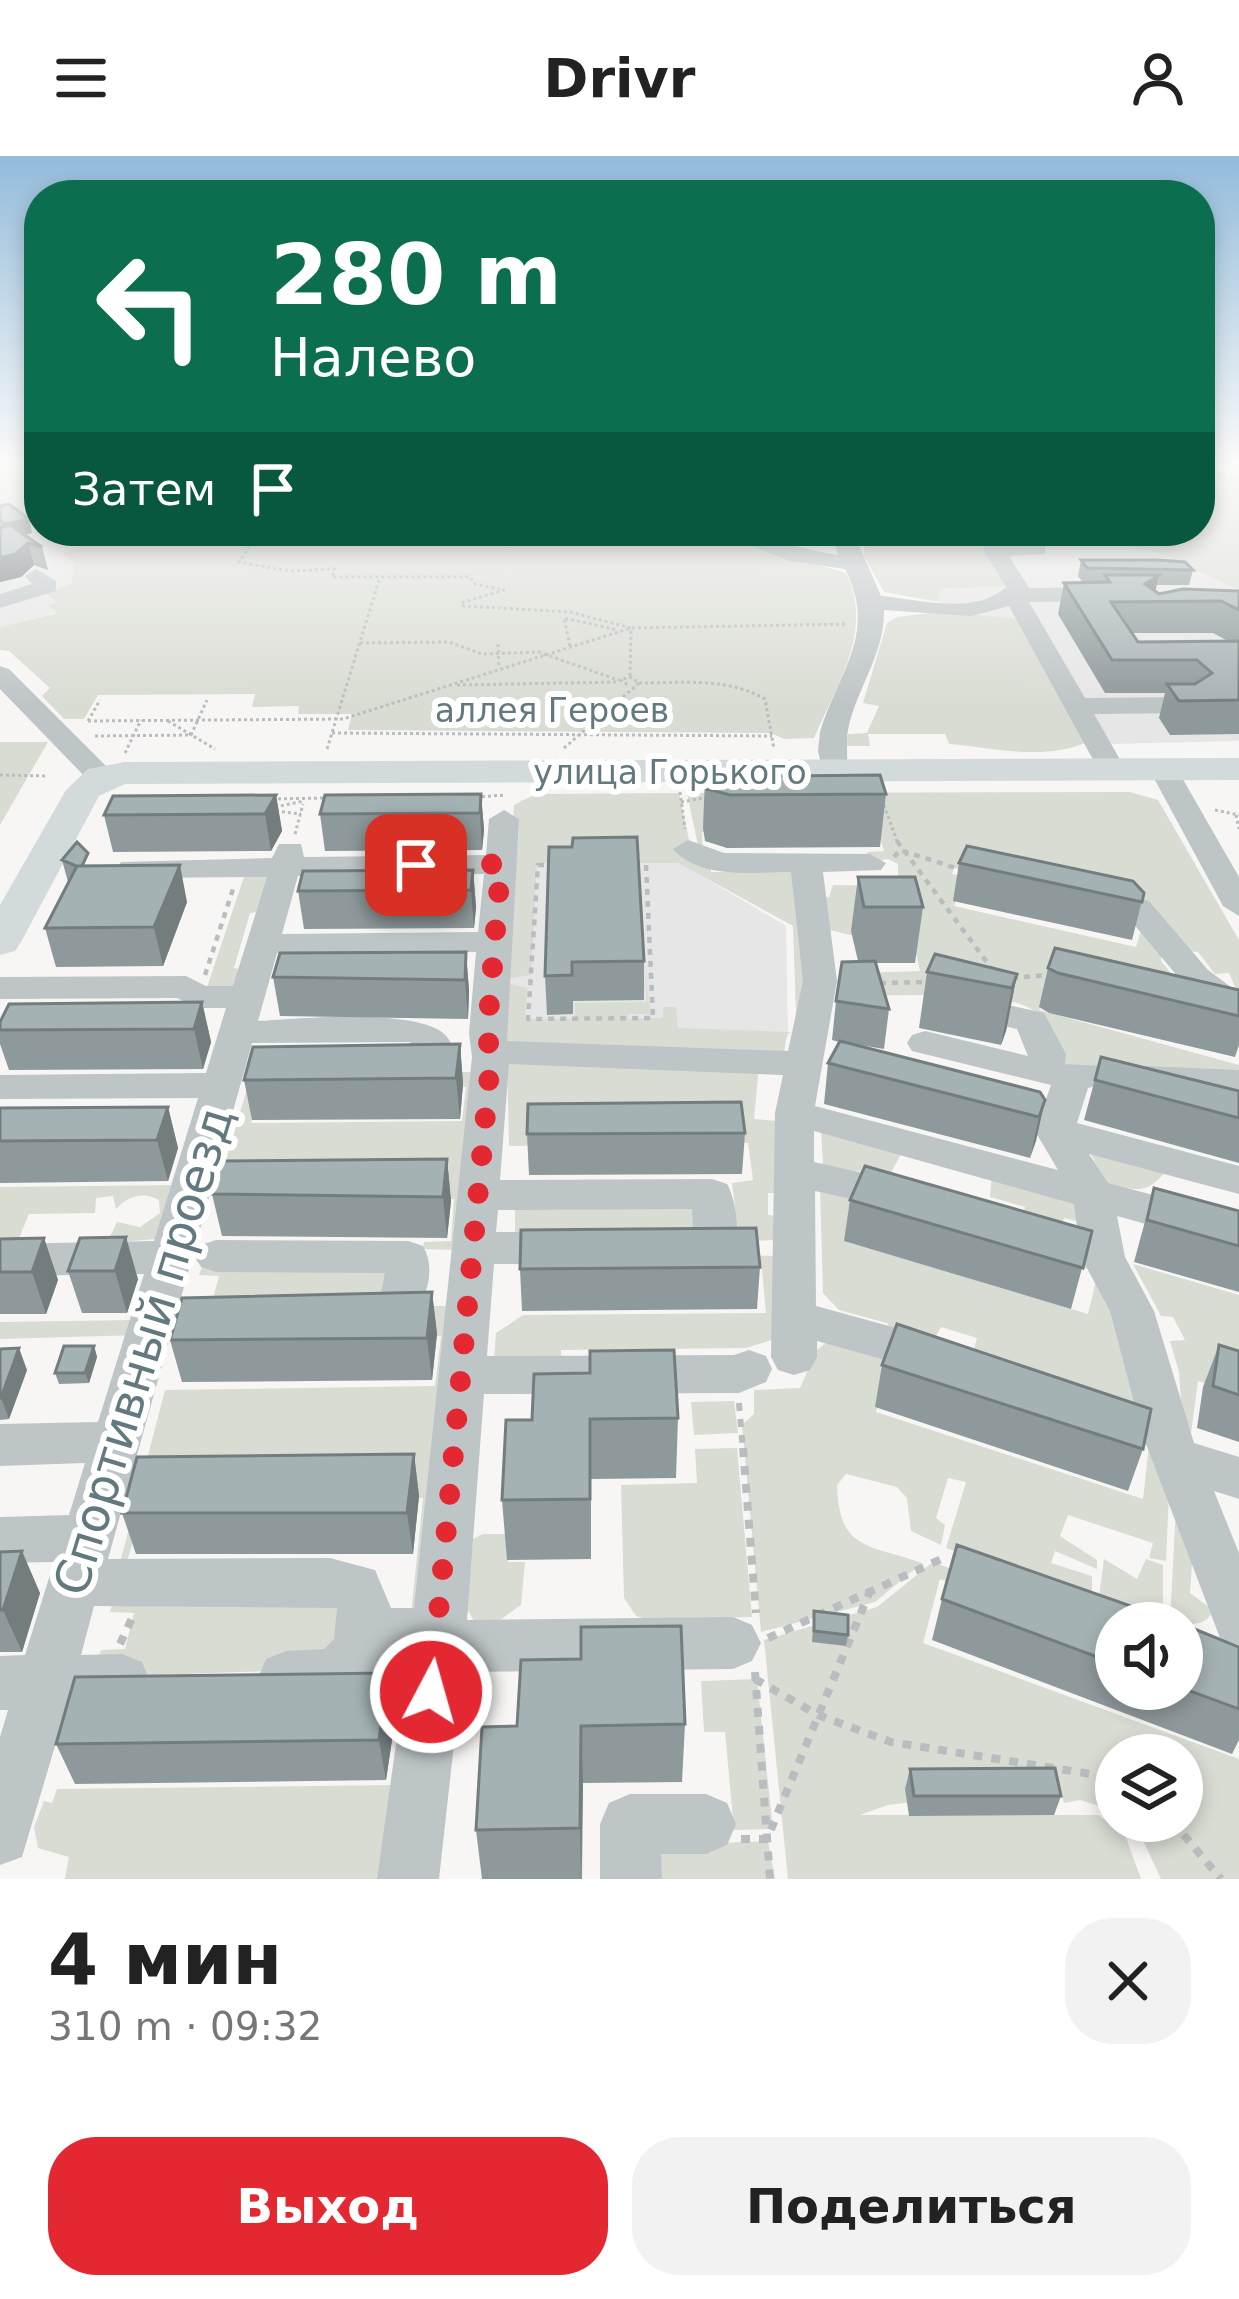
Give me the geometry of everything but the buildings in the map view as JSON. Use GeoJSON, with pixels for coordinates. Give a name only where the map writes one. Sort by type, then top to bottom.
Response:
{"type":"FeatureCollection","features":[{"type":"Feature","properties":{"kind":"main road","name":"улица Горького"},"geometry":{"type":"LineString","coordinates":[[101,777],[1239,769]]}},
{"type":"Feature","properties":{"kind":"main road"},"geometry":{"type":"LineString","coordinates":[[0,942],[12,898],[84,790],[101,777]]}},
{"type":"Feature","properties":{"kind":"street"},"geometry":{"type":"LineString","coordinates":[[769,546],[798,556],[853,563]]}},
{"type":"Feature","properties":{"kind":"street"},"geometry":{"type":"LineString","coordinates":[[834,771],[829,748],[872,613],[847,546]]}},
{"type":"Feature","properties":{"kind":"street"},"geometry":{"type":"LineString","coordinates":[[1014,595],[1018,589],[994,549],[1036,549]]}},
{"type":"Feature","properties":{"kind":"street"},"geometry":{"type":"LineString","coordinates":[[0,601],[42,591],[48,586],[36,576]]}},
{"type":"Feature","properties":{"kind":"street"},"geometry":{"type":"LineString","coordinates":[[872,613],[978,609],[1014,595],[1127,593],[1101,609],[1044,611],[1065,658],[1057,670]]}},
{"type":"Feature","properties":{"kind":"street"},"geometry":{"type":"LineString","coordinates":[[1014,595],[1112,770]]}},
{"type":"Feature","properties":{"kind":"street"},"geometry":{"type":"LineString","coordinates":[[0,674],[14,701],[101,777]]}},
{"type":"Feature","properties":{"kind":"street"},"geometry":{"type":"LineString","coordinates":[[1077,706],[1186,705]]}},
{"type":"Feature","properties":{"kind":"street"},"geometry":{"type":"LineString","coordinates":[[1163,769],[1239,906]]}},
{"type":"Feature","properties":{"kind":"street"},"geometry":{"type":"LineString","coordinates":[[104,869],[272,862],[502,841],[463,1376],[408,1879]]}},
{"type":"Feature","properties":{"kind":"street"},"geometry":{"type":"LineString","coordinates":[[688,849],[720,862],[806,863],[885,857]]}},
{"type":"Feature","properties":{"kind":"street","name":"Спортивный проезд"},"geometry":{"type":"LineString","coordinates":[[4,1806],[22,1682],[81,1559],[116,1442],[194,1257],[219,1074],[272,862]]}},
{"type":"Feature","properties":{"kind":"street"},"geometry":{"type":"LineString","coordinates":[[806,863],[820,981],[794,1112],[794,1337],[888,1340],[974,1370]]}},
{"type":"Feature","properties":{"kind":"street"},"geometry":{"type":"LineString","coordinates":[[1070,893],[1137,908],[1196,976],[1235,1009]]}},
{"type":"Feature","properties":{"kind":"street"},"geometry":{"type":"LineString","coordinates":[[280,944],[494,942]]}},
{"type":"Feature","properties":{"kind":"street"},"geometry":{"type":"LineString","coordinates":[[0,988],[186,987],[197,997],[219,1074]]}},
{"type":"Feature","properties":{"kind":"street"},"geometry":{"type":"LineString","coordinates":[[939,992],[1030,1021],[1058,1075],[1055,1131],[1093,1194],[1102,1258],[1132,1311],[1152,1370],[1156,1438],[1229,1622]]}},
{"type":"Feature","properties":{"kind":"street"},"geometry":{"type":"LineString","coordinates":[[1174,1000],[1235,1009]]}},
{"type":"Feature","properties":{"kind":"street"},"geometry":{"type":"LineString","coordinates":[[219,1074],[418,1031],[434,1041],[432,1058]]}},
{"type":"Feature","properties":{"kind":"street"},"geometry":{"type":"LineString","coordinates":[[925,1043],[1058,1075],[1239,1082]]}},
{"type":"Feature","properties":{"kind":"street"},"geometry":{"type":"LineString","coordinates":[[389,1069],[412,1069],[432,1058],[490,1054],[842,1058]]}},
{"type":"Feature","properties":{"kind":"street"},"geometry":{"type":"LineString","coordinates":[[0,1087],[273,1070]]}},
{"type":"Feature","properties":{"kind":"street"},"geometry":{"type":"LineString","coordinates":[[794,1112],[1239,1234]]}},
{"type":"Feature","properties":{"kind":"street"},"geometry":{"type":"LineString","coordinates":[[1055,1131],[1239,1180]]}},
{"type":"Feature","properties":{"kind":"street"},"geometry":{"type":"LineString","coordinates":[[1160,1212],[1170,1162]]}},
{"type":"Feature","properties":{"kind":"street"},"geometry":{"type":"LineString","coordinates":[[794,1172],[875,1186],[943,1208]]}},
{"type":"Feature","properties":{"kind":"street"},"geometry":{"type":"LineString","coordinates":[[478,1196],[712,1194],[716,1247]]}},
{"type":"Feature","properties":{"kind":"street"},"geometry":{"type":"LineString","coordinates":[[1057,1243],[1102,1258]]}},
{"type":"Feature","properties":{"kind":"street"},"geometry":{"type":"LineString","coordinates":[[672,1247],[794,1246]]}},
{"type":"Feature","properties":{"kind":"street"},"geometry":{"type":"LineString","coordinates":[[0,1260],[408,1257],[606,1247]]}},
{"type":"Feature","properties":{"kind":"street"},"geometry":{"type":"LineString","coordinates":[[331,1318],[393,1313],[403,1302],[408,1257]]}},
{"type":"Feature","properties":{"kind":"street"},"geometry":{"type":"LineString","coordinates":[[463,1376],[739,1374],[749,1370]]}},
{"type":"Feature","properties":{"kind":"street"},"geometry":{"type":"LineString","coordinates":[[1156,1438],[1239,1478]]}},
{"type":"Feature","properties":{"kind":"street"},"geometry":{"type":"LineString","coordinates":[[0,1445],[116,1442]]}},
{"type":"Feature","properties":{"kind":"street"},"geometry":{"type":"LineString","coordinates":[[0,1540],[81,1559],[147,1585],[331,1582],[356,1587],[366,1602],[360,1652],[344,1670],[317,1678],[245,1679]]}},
{"type":"Feature","properties":{"kind":"street"},"geometry":{"type":"LineString","coordinates":[[362,1634],[744,1661]]}},
{"type":"Feature","properties":{"kind":"street"},"geometry":{"type":"LineString","coordinates":[[22,1682],[174,1680]]}},
{"type":"Feature","properties":{"kind":"street"},"geometry":{"type":"LineString","coordinates":[[631,1879],[630,1824],[706,1824]]}},
{"type":"Feature","properties":{"kind":"path"},"geometry":{"type":"LineString","coordinates":[[249,546],[238,562],[296,571],[326,566],[335,568],[332,577],[470,577],[476,584],[504,590],[461,603],[464,606],[570,612],[632,628]]}},
{"type":"Feature","properties":{"kind":"path"},"geometry":{"type":"LineString","coordinates":[[326,751],[379,580]]}},
{"type":"Feature","properties":{"kind":"path"},"geometry":{"type":"LineString","coordinates":[[88,721],[337,719],[619,630],[872,613]]}},
{"type":"Feature","properties":{"kind":"path"},"geometry":{"type":"LineString","coordinates":[[570,646],[564,618],[619,630]]}},
{"type":"Feature","properties":{"kind":"path"},"geometry":{"type":"LineString","coordinates":[[630,677],[632,628]]}},
{"type":"Feature","properties":{"kind":"path"},"geometry":{"type":"LineString","coordinates":[[439,642],[440,633]]}},
{"type":"Feature","properties":{"kind":"path"},"geometry":{"type":"LineString","coordinates":[[360,643],[439,642],[482,654],[552,652]]}},
{"type":"Feature","properties":{"kind":"path"},"geometry":{"type":"LineString","coordinates":[[498,644],[499,669]]}},
{"type":"Feature","properties":{"kind":"path"},"geometry":{"type":"LineString","coordinates":[[544,655],[630,686]]}},
{"type":"Feature","properties":{"kind":"path"},"geometry":{"type":"LineString","coordinates":[[450,685],[630,677]]}},
{"type":"Feature","properties":{"kind":"path"},"geometry":{"type":"LineString","coordinates":[[630,677],[639,683]]}},
{"type":"Feature","properties":{"kind":"path"},"geometry":{"type":"LineString","coordinates":[[562,750],[630,686],[639,683],[754,691],[765,699],[775,752]]}},
{"type":"Feature","properties":{"kind":"path"},"geometry":{"type":"LineString","coordinates":[[100,700],[83,729],[91,736],[191,735]]}},
{"type":"Feature","properties":{"kind":"path"},"geometry":{"type":"LineString","coordinates":[[191,735],[207,700]]}},
{"type":"Feature","properties":{"kind":"path"},"geometry":{"type":"LineString","coordinates":[[166,720],[209,746]]}},
{"type":"Feature","properties":{"kind":"path"},"geometry":{"type":"LineString","coordinates":[[128,747],[141,721]]}},
{"type":"Feature","properties":{"kind":"path","name":"аллея Героев"},"geometry":{"type":"LineString","coordinates":[[332,733],[772,736]]}},
{"type":"Feature","properties":{"kind":"path"},"geometry":{"type":"LineString","coordinates":[[0,775],[49,776]]}},
{"type":"Feature","properties":{"kind":"path"},"geometry":{"type":"LineString","coordinates":[[878,788],[885,857],[1014,992]]}},
{"type":"Feature","properties":{"kind":"path"},"geometry":{"type":"LineString","coordinates":[[304,802],[301,814],[271,809],[273,807],[304,802]]}},
{"type":"Feature","properties":{"kind":"path"},"geometry":{"type":"LineString","coordinates":[[681,802],[688,849]]}},
{"type":"Feature","properties":{"kind":"path"},"geometry":{"type":"LineString","coordinates":[[1204,805],[1238,815],[1239,829]]}},
{"type":"Feature","properties":{"kind":"path"},"geometry":{"type":"LineString","coordinates":[[885,857],[959,869]]}},
{"type":"Feature","properties":{"kind":"path"},"geometry":{"type":"LineString","coordinates":[[197,997],[272,862]]}},
{"type":"Feature","properties":{"kind":"path"},"geometry":{"type":"LineString","coordinates":[[538,865],[646,865],[653,1018],[528,1019],[538,865]]}},
{"type":"Feature","properties":{"kind":"path"},"geometry":{"type":"LineString","coordinates":[[999,979],[1060,974]]}},
{"type":"Feature","properties":{"kind":"path"},"geometry":{"type":"LineString","coordinates":[[820,981],[939,992]]}},
{"type":"Feature","properties":{"kind":"path"},"geometry":{"type":"LineString","coordinates":[[946,1557],[758,1643],[744,1661],[818,1715],[891,1742],[1095,1775]]}},
{"type":"Feature","properties":{"kind":"path"},"geometry":{"type":"LineString","coordinates":[[102,1682],[147,1585]]}},
{"type":"Feature","properties":{"kind":"path"},"geometry":{"type":"LineString","coordinates":[[767,1839],[870,1591]]}},
{"type":"Feature","properties":{"kind":"path"},"geometry":{"type":"LineString","coordinates":[[1189,1842],[1220,1879]]}},
{"type":"Feature","properties":{"kind":"shaded area"},"geometry":{"type":"Polygon","coordinates":[[[0,544],[82,547],[63,554],[74,563],[71,584],[57,603],[58,612],[0,627],[0,544]]]}},
{"type":"Feature","properties":{"kind":"shaded area"},"geometry":{"type":"Polygon","coordinates":[[[1239,544],[1239,590],[1159,553],[1124,546],[1239,544]]]}},
{"type":"Feature","properties":{"kind":"shaded area"},"geometry":{"type":"Polygon","coordinates":[[[754,546],[846,573],[854,594],[854,636],[842,678],[814,738],[784,739],[771,733],[348,730],[352,714],[298,714],[299,706],[252,707],[255,694],[98,695],[84,719],[64,719],[42,696],[50,688],[9,651],[0,650],[0,627],[57,613],[49,605],[56,602],[46,593],[71,584],[74,563],[62,554],[81,547],[754,546]]]}},
{"type":"Feature","properties":{"kind":"shaded area"},"geometry":{"type":"Polygon","coordinates":[[[864,546],[981,546],[1006,586],[940,589],[939,602],[884,592],[864,556],[864,546]]]}},
{"type":"Feature","properties":{"kind":"shaded area"},"geometry":{"type":"Polygon","coordinates":[[[981,546],[1124,546],[1159,553],[1239,590],[1239,741],[1109,744],[933,728],[940,589],[1006,585],[981,546]]]}},
{"type":"Feature","properties":{"kind":"shaded area"},"geometry":{"type":"Polygon","coordinates":[[[939,612],[1021,619],[1087,742],[1054,751],[1019,752],[949,744],[945,734],[868,734],[870,746],[846,746],[848,734],[867,733],[879,706],[863,703],[887,623],[897,617],[939,612]]]}},
{"type":"Feature","properties":{"kind":"shaded area"},"geometry":{"type":"Polygon","coordinates":[[[0,742],[48,742],[0,825],[0,742]]]}},
{"type":"Feature","properties":{"kind":"shaded area"},"geometry":{"type":"Polygon","coordinates":[[[1130,792],[1158,800],[1239,940],[1239,996],[1229,973],[1215,974],[1198,952],[1185,951],[1144,908],[1057,886],[954,868],[952,874],[989,881],[988,889],[963,884],[954,906],[1136,947],[1143,923],[1112,916],[1114,909],[1142,915],[1163,943],[1161,961],[1191,998],[1065,975],[1065,980],[1082,986],[1078,995],[1047,988],[1039,1010],[1239,1065],[1239,1081],[1063,1070],[1043,1022],[1018,1003],[977,997],[870,995],[860,973],[920,971],[912,935],[850,935],[826,929],[823,898],[829,897],[833,885],[898,886],[898,864],[888,859],[869,862],[867,852],[884,851],[878,830],[702,832],[703,853],[709,855],[700,855],[687,793],[1130,792]]]}},
{"type":"Feature","properties":{"kind":"shaded area"},"geometry":{"type":"Polygon","coordinates":[[[679,793],[692,854],[710,858],[711,872],[794,872],[810,974],[797,1041],[793,926],[678,863],[537,863],[531,975],[507,979],[519,827],[513,825],[514,805],[536,794],[679,793]]]}},
{"type":"Feature","properties":{"kind":"shaded area"},"geometry":{"type":"Polygon","coordinates":[[[663,798],[668,856],[786,926],[788,1037],[501,1035],[521,800],[663,798]]]}},
{"type":"Feature","properties":{"kind":"shaded area"},"geometry":{"type":"Polygon","coordinates":[[[270,870],[264,911],[250,913],[234,968],[245,970],[238,987],[205,993],[246,871],[270,870]]]}},
{"type":"Feature","properties":{"kind":"shaded area"},"geometry":{"type":"Polygon","coordinates":[[[645,972],[651,1014],[629,1014],[628,1019],[663,1018],[663,1007],[676,1007],[678,1028],[792,1032],[787,1034],[784,1053],[507,1047],[507,983],[527,988],[525,1019],[575,1019],[575,1003],[647,1002],[645,972]]]}},
{"type":"Feature","properties":{"kind":"shaded area"},"geometry":{"type":"Polygon","coordinates":[[[507,1057],[759,1065],[754,1119],[779,1121],[783,1193],[768,1193],[768,1215],[783,1217],[776,1240],[739,1237],[732,1183],[753,1180],[748,1143],[509,1146],[507,1057]]]}},
{"type":"Feature","properties":{"kind":"shaded area"},"geometry":{"type":"Polygon","coordinates":[[[443,1072],[473,1072],[457,1250],[423,1249],[424,1242],[451,1241],[454,1199],[214,1201],[247,1089],[262,1086],[251,1123],[462,1121],[466,1087],[442,1086],[443,1072]]]}},
{"type":"Feature","properties":{"kind":"shaded area"},"geometry":{"type":"Polygon","coordinates":[[[821,1129],[904,1149],[889,1176],[823,1166],[821,1129]]]}},
{"type":"Feature","properties":{"kind":"shaded area"},"geometry":{"type":"Polygon","coordinates":[[[1090,1152],[1166,1171],[1146,1188],[1115,1186],[1105,1183],[1090,1152]]]}},
{"type":"Feature","properties":{"kind":"shaded area"},"geometry":{"type":"Polygon","coordinates":[[[992,1172],[1071,1195],[1091,1225],[1064,1218],[1060,1230],[1022,1219],[1025,1207],[990,1197],[992,1172]]]}},
{"type":"Feature","properties":{"kind":"shaded area"},"geometry":{"type":"Polygon","coordinates":[[[181,1185],[156,1239],[107,1243],[117,1222],[140,1227],[160,1213],[159,1200],[153,1197],[136,1196],[116,1209],[113,1196],[96,1198],[95,1213],[29,1214],[17,1243],[0,1243],[0,1187],[181,1185]]]}},
{"type":"Feature","properties":{"kind":"shaded area"},"geometry":{"type":"Polygon","coordinates":[[[820,1187],[885,1194],[851,1243],[1088,1314],[1098,1272],[1059,1260],[1098,1259],[1148,1407],[972,1355],[977,1338],[941,1327],[934,1339],[891,1330],[887,1323],[839,1310],[823,1293],[820,1187]]]}},
{"type":"Feature","properties":{"kind":"shaded area"},"geometry":{"type":"Polygon","coordinates":[[[692,1204],[702,1232],[515,1239],[515,1205],[692,1204]]]}},
{"type":"Feature","properties":{"kind":"shaded area"},"geometry":{"type":"Polygon","coordinates":[[[723,1255],[774,1256],[778,1338],[746,1348],[561,1350],[561,1364],[494,1359],[496,1333],[523,1315],[766,1313],[762,1269],[721,1267],[723,1255]]]}},
{"type":"Feature","properties":{"kind":"shaded area"},"geometry":{"type":"Polygon","coordinates":[[[378,1258],[395,1264],[401,1275],[398,1299],[380,1312],[191,1315],[194,1300],[213,1299],[219,1276],[199,1275],[204,1261],[378,1258]]]}},
{"type":"Feature","properties":{"kind":"shaded area"},"geometry":{"type":"Polygon","coordinates":[[[1133,1264],[1239,1295],[1239,1394],[1198,1381],[1191,1433],[1183,1429],[1179,1372],[1170,1341],[1185,1340],[1173,1317],[1161,1316],[1133,1264]]]}},
{"type":"Feature","properties":{"kind":"shaded area"},"geometry":{"type":"Polygon","coordinates":[[[147,1265],[139,1335],[0,1339],[0,1322],[133,1320],[147,1265]]]}},
{"type":"Feature","properties":{"kind":"shaded area"},"geometry":{"type":"Polygon","coordinates":[[[418,1306],[459,1306],[431,1615],[411,1615],[423,1498],[144,1502],[127,1562],[120,1563],[165,1390],[435,1386],[441,1336],[414,1335],[418,1306]]]}},
{"type":"Feature","properties":{"kind":"shaded area"},"geometry":{"type":"Polygon","coordinates":[[[827,1342],[930,1363],[889,1363],[876,1412],[1143,1499],[1149,1446],[1112,1433],[1153,1436],[1169,1494],[1166,1561],[1149,1558],[1153,1543],[1068,1515],[1060,1536],[1097,1560],[1097,1569],[1055,1551],[1051,1563],[1092,1576],[1092,1598],[946,1548],[966,1482],[948,1478],[936,1518],[945,1525],[941,1545],[911,1531],[907,1498],[897,1487],[846,1474],[837,1485],[839,1507],[851,1534],[872,1547],[922,1563],[875,1602],[761,1632],[742,1425],[754,1414],[754,1390],[800,1388],[817,1350],[827,1342]]]}},
{"type":"Feature","properties":{"kind":"shaded area"},"geometry":{"type":"Polygon","coordinates":[[[734,1401],[738,1433],[694,1435],[691,1402],[734,1401]]]}},
{"type":"Feature","properties":{"kind":"shaded area"},"geometry":{"type":"Polygon","coordinates":[[[737,1448],[752,1617],[650,1620],[636,1616],[624,1598],[621,1485],[697,1483],[695,1449],[737,1448]]]}},
{"type":"Feature","properties":{"kind":"shaded area"},"geometry":{"type":"Polygon","coordinates":[[[1177,1488],[1194,1535],[1190,1593],[1202,1602],[1171,1602],[1177,1488]]]}},
{"type":"Feature","properties":{"kind":"shaded area"},"geometry":{"type":"Polygon","coordinates":[[[483,1534],[510,1534],[508,1562],[525,1562],[521,1605],[500,1620],[474,1621],[467,1609],[473,1539],[483,1534]]]}},
{"type":"Feature","properties":{"kind":"shaded area"},"geometry":{"type":"Polygon","coordinates":[[[1104,1559],[1137,1579],[1146,1559],[1163,1565],[1163,1602],[1114,1602],[1099,1597],[1104,1559]]]}},
{"type":"Feature","properties":{"kind":"shaded area"},"geometry":{"type":"Polygon","coordinates":[[[933,1562],[986,1582],[988,1596],[940,1579],[923,1643],[1095,1710],[1171,1734],[1095,1734],[1095,1805],[1080,1800],[1064,1803],[1058,1784],[888,1805],[860,1815],[1095,1815],[1095,1842],[1128,1842],[1141,1879],[788,1879],[764,1640],[877,1607],[933,1562]]]}},
{"type":"Feature","properties":{"kind":"shaded area"},"geometry":{"type":"Polygon","coordinates":[[[116,1591],[347,1592],[326,1669],[94,1677],[101,1650],[125,1649],[134,1613],[110,1612],[116,1591]]]}},
{"type":"Feature","properties":{"kind":"shaded area"},"geometry":{"type":"Polygon","coordinates":[[[1203,1603],[1213,1610],[1203,1621],[1203,1603]]]}},
{"type":"Feature","properties":{"kind":"shaded area"},"geometry":{"type":"Polygon","coordinates":[[[757,1679],[773,1829],[734,1830],[725,1732],[704,1732],[701,1681],[757,1679]]]}},
{"type":"Feature","properties":{"kind":"shaded area"},"geometry":{"type":"Polygon","coordinates":[[[1203,1746],[1239,1759],[1239,1879],[1161,1879],[1144,1842],[1203,1842],[1203,1746]]]}},
{"type":"Feature","properties":{"kind":"shaded area"},"geometry":{"type":"Polygon","coordinates":[[[395,1785],[404,1879],[65,1879],[69,1857],[38,1848],[34,1827],[44,1801],[52,1803],[57,1789],[395,1785]]]}},
{"type":"Feature","properties":{"kind":"shaded area"},"geometry":{"type":"Polygon","coordinates":[[[768,1841],[775,1879],[651,1879],[661,1852],[673,1845],[768,1841]]]}},
{"type":"Feature","properties":{"kind":"route"},"geometry":{"type":"LineString","coordinates":[[416,865],[501,864],[487,1034],[491,1057],[431,1692]]}}]}
